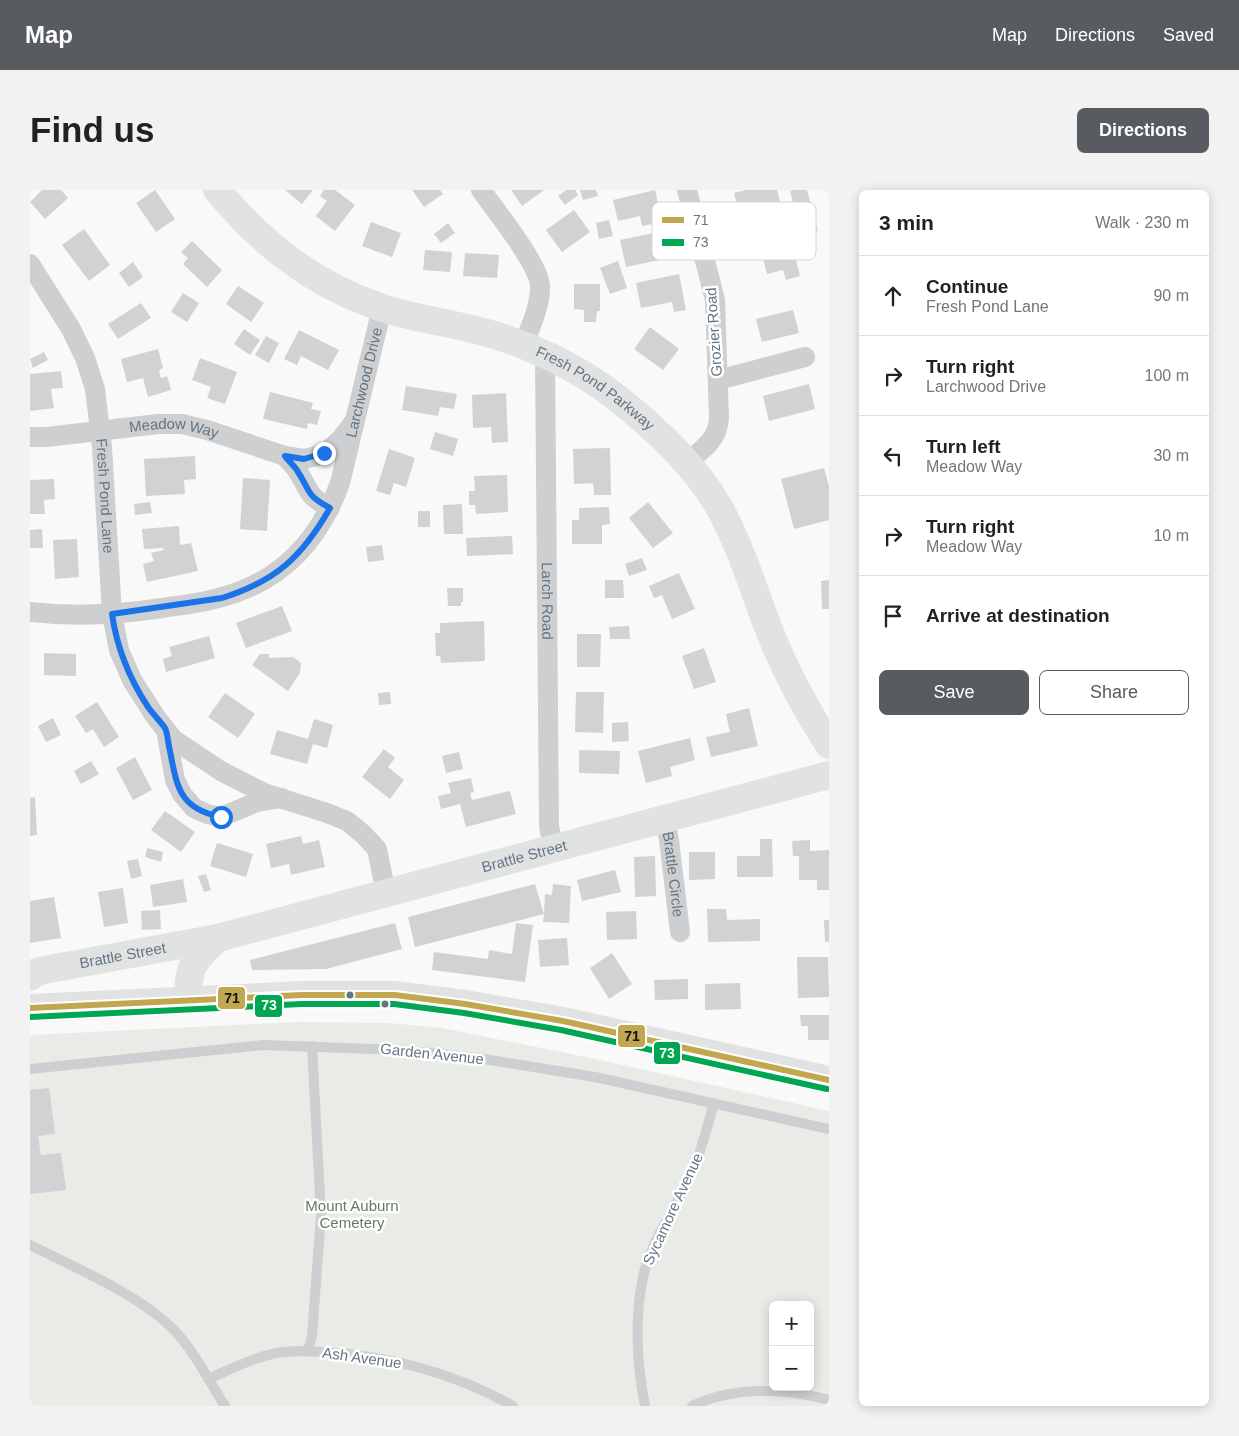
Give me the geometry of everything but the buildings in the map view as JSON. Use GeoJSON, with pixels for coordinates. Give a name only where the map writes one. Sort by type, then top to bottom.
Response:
{"type":"FeatureCollection","features":[{"type":"Feature","properties":{"kind":"main road","name":"Fresh Pond Parkway"},"geometry":{"type":"LineString","coordinates":[[217,190],[253,230],[292,262],[336,289],[382,308],[486,332],[534,350],[588,378],[616,397],[645,422],[686,463],[717,504],[745,565],[779,654],[829,745]]}},
{"type":"Feature","properties":{"kind":"main road","name":"Brattle Street"},"geometry":{"type":"LineString","coordinates":[[30,977],[34,973],[44,970],[218,938],[829,775]]}},
{"type":"Feature","properties":{"kind":"main road","name":"Brattle Street"},"geometry":{"type":"LineString","coordinates":[[188,1000],[188,977],[192,964],[218,938]]}},
{"type":"Feature","properties":{"kind":"main road"},"geometry":{"type":"LineString","coordinates":[[30,1008],[333,994],[395,995],[496,1008],[563,1021],[829,1080]]}},
{"type":"Feature","properties":{"kind":"street","name":"Larch Road"},"geometry":{"type":"LineString","coordinates":[[481,190],[531,262],[538,279],[540,292],[534,350],[549,826],[553,848]]}},
{"type":"Feature","properties":{"kind":"street","name":"Grozier Road"},"geometry":{"type":"LineString","coordinates":[[686,463],[712,441],[717,430],[719,418],[714,293],[706,260]]}},
{"type":"Feature","properties":{"kind":"street","name":"Fresh Pond Lane"},"geometry":{"type":"LineString","coordinates":[[30,264],[63,314],[85,358],[95,389],[101,431],[112,614],[117,642],[125,666],[142,697],[173,739],[221,771],[264,793],[327,812],[347,821],[363,834],[376,849],[386,893]]}},
{"type":"Feature","properties":{"kind":"street","name":"Larchwood Drive"},"geometry":{"type":"LineString","coordinates":[[30,612],[66,616],[112,614],[213,600],[238,593],[279,571],[296,556],[317,530],[330,508],[342,475],[382,308]]}},
{"type":"Feature","properties":{"kind":"street"},"geometry":{"type":"LineString","coordinates":[[718,380],[805,357]]}},
{"type":"Feature","properties":{"kind":"street","name":"Meadow Way"},"geometry":{"type":"LineString","coordinates":[[30,437],[47,437],[158,424],[182,424],[219,433],[285,456],[304,459],[324,453],[341,438],[356,419]]}},
{"type":"Feature","properties":{"kind":"street"},"geometry":{"type":"LineString","coordinates":[[285,456],[298,471],[309,493],[330,508]]}},
{"type":"Feature","properties":{"kind":"street","name":"Fresh Pond Lane"},"geometry":{"type":"LineString","coordinates":[[166,730],[175,780],[182,794],[194,808],[207,814],[221,817],[258,802],[282,798]]}},
{"type":"Feature","properties":{"kind":"street","name":"Brattle Circle"},"geometry":{"type":"LineString","coordinates":[[665,819],[670,840],[680,932]]}},
{"type":"Feature","properties":{"kind":"lane","name":"Garden Avenue"},"geometry":{"type":"LineString","coordinates":[[30,1069],[218,1048],[263,1045],[401,1050],[478,1058],[595,1077],[829,1129]]}},
{"type":"Feature","properties":{"kind":"lane"},"geometry":{"type":"LineString","coordinates":[[308,1351],[312,1336],[321,1215],[312,1046]]}},
{"type":"Feature","properties":{"kind":"lane","name":"Sycamore Avenue"},"geometry":{"type":"LineString","coordinates":[[645,1406],[638,1334],[639,1305],[644,1271],[651,1251],[686,1185],[699,1155],[714,1103]]}},
{"type":"Feature","properties":{"kind":"lane"},"geometry":{"type":"LineString","coordinates":[[30,1245],[119,1291],[161,1318],[176,1332],[225,1406]]}},
{"type":"Feature","properties":{"kind":"lane","name":"Ash Avenue"},"geometry":{"type":"LineString","coordinates":[[208,1379],[250,1360],[273,1353],[308,1351],[346,1354],[402,1363],[467,1383],[513,1406]]}},
{"type":"Feature","properties":{"kind":"lane"},"geometry":{"type":"LineString","coordinates":[[692,1406],[717,1396],[741,1391],[790,1393],[829,1400]]}},
{"type":"Feature","properties":{"kind":"green space","name":"Mount Auburn Cemetery"},"geometry":{"type":"Polygon","coordinates":[[[297,1022],[389,1023],[442,1028],[591,1058],[829,1111],[829,1406],[30,1406],[30,1035],[297,1022]]]}},
{"type":"Feature","properties":{"kind":"transit line","name":"71"},"geometry":{"type":"LineString","coordinates":[[30,1008],[302,995],[395,995],[465,1004],[563,1021],[829,1080]]}},
{"type":"Feature","properties":{"kind":"transit line","name":"73"},"geometry":{"type":"LineString","coordinates":[[30,1017],[302,1004],[394,1004],[464,1013],[561,1030],[827,1089]]}},
{"type":"Feature","properties":{"kind":"route"},"geometry":{"type":"LineString","coordinates":[[221,817],[207,814],[194,808],[182,794],[175,780],[166,730],[142,697],[125,666],[119,650],[112,614],[222,598],[238,593],[279,571],[306,544],[330,508],[309,493],[298,471],[285,456],[304,459],[324,453]]}}]}
